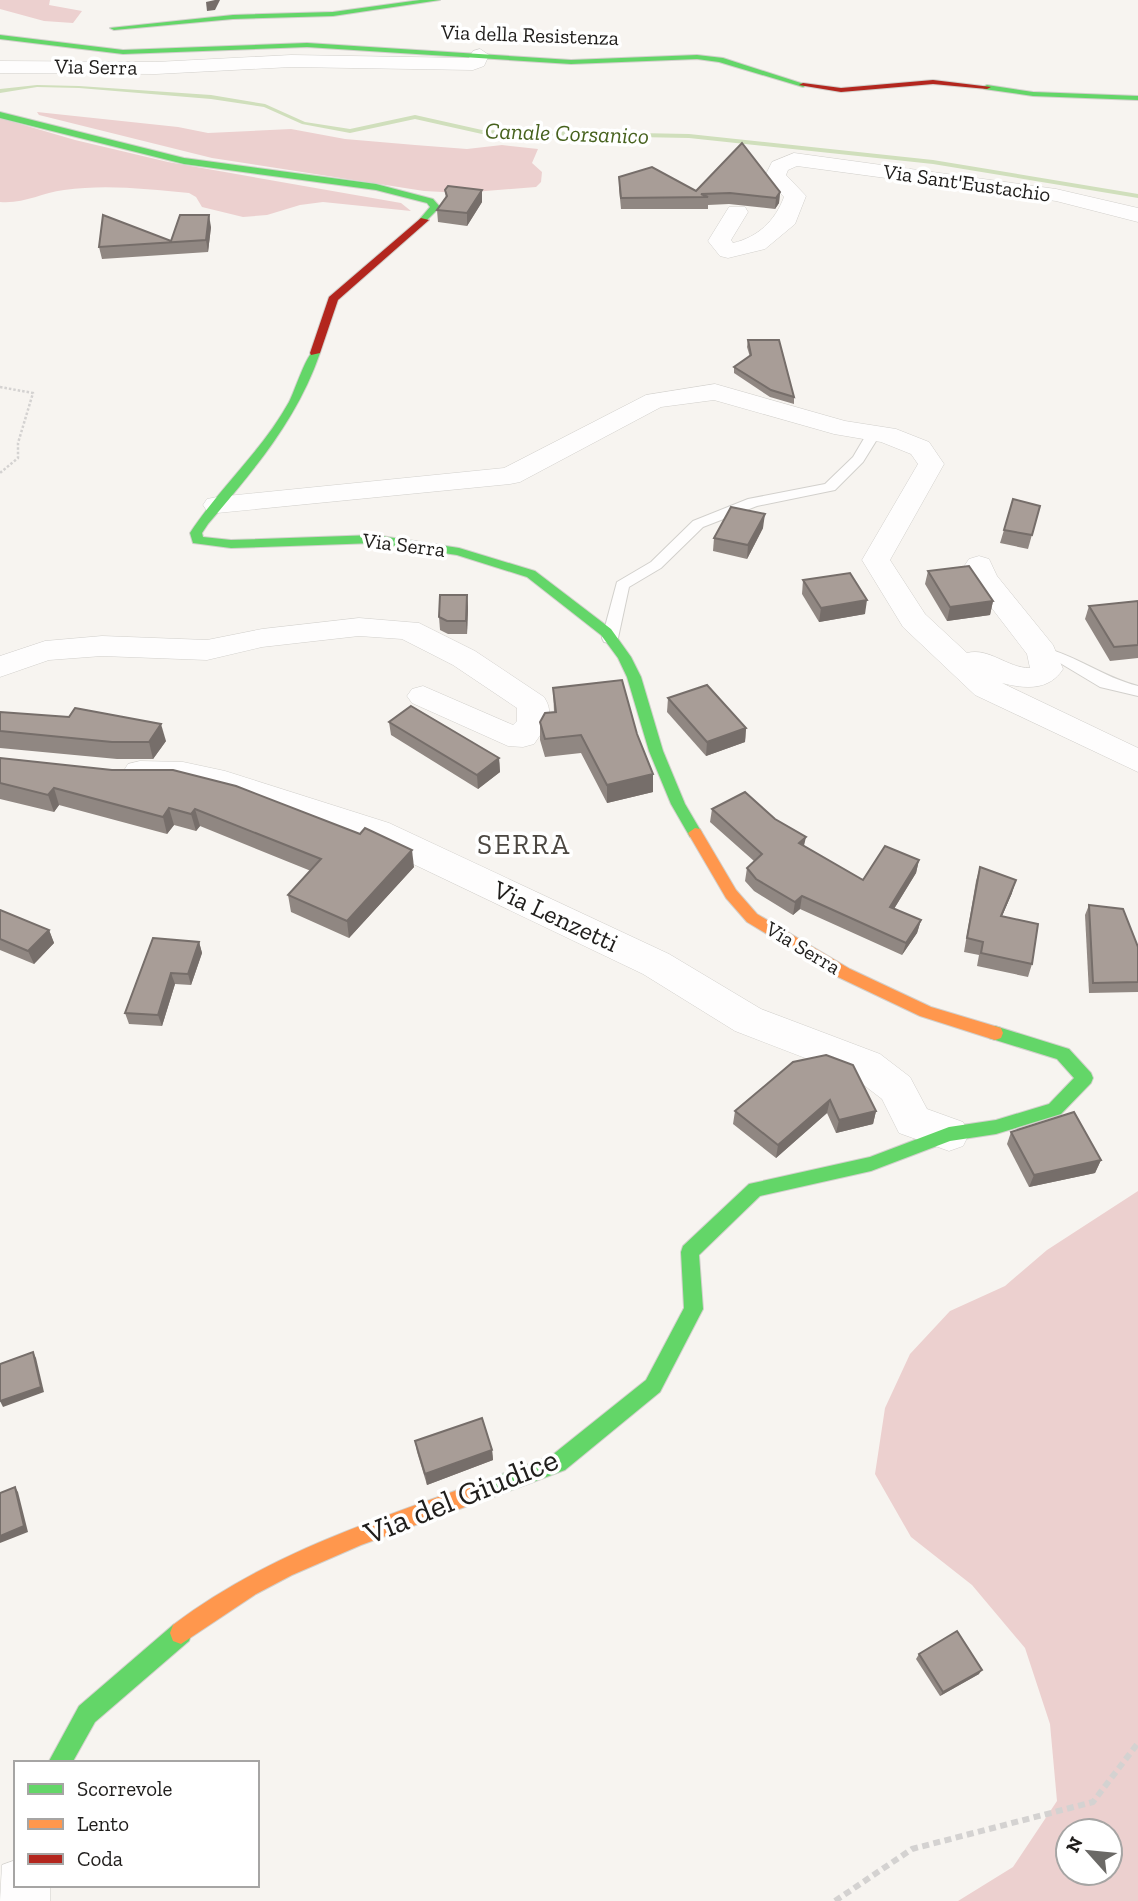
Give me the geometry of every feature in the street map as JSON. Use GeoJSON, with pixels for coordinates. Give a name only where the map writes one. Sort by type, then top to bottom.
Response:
{"type":"FeatureCollection","features":[{"type":"Feature","properties":{"kind":"street","name":"Via della Resistenza"},"geometry":{"type":"LineString","coordinates":[[99,28],[233,17],[333,14],[436,0]]}},
{"type":"Feature","properties":{"kind":"street"},"geometry":{"type":"LineString","coordinates":[[0,23],[52,27]]}},
{"type":"Feature","properties":{"kind":"street","name":"Via della Resistenza"},"geometry":{"type":"LineString","coordinates":[[0,37],[123,52],[307,45],[571,62],[697,57],[720,60],[807,86],[841,90],[933,82],[962,83],[1033,94],[1138,98]]}},
{"type":"Feature","properties":{"kind":"street","name":"Via Serra"},"geometry":{"type":"LineString","coordinates":[[0,67],[156,68],[290,61],[473,64],[480,55]]}},
{"type":"Feature","properties":{"kind":"street","name":"Via Serra"},"geometry":{"type":"LineString","coordinates":[[0,115],[184,161],[376,187],[424,199],[435,207],[409,234],[333,299],[326,312],[306,380],[293,406],[256,462],[196,533],[197,540],[231,544],[375,539],[459,552],[531,574],[610,638],[634,677],[656,751],[678,804],[731,894],[752,918],[844,973],[926,1012],[1063,1054],[1085,1078],[1055,1109],[996,1127],[949,1134]]}},
{"type":"Feature","properties":{"kind":"street","name":"Via Sant'Eustachio"},"geometry":{"type":"LineString","coordinates":[[737,212],[719,241],[728,251],[757,244],[787,219],[795,196],[775,176],[779,166],[794,159],[1056,195],[1130,213]]}},
{"type":"Feature","properties":{"kind":"street"},"geometry":{"type":"LineString","coordinates":[[1130,213],[1122,220],[1138,232]]}},
{"type":"Feature","properties":{"kind":"street"},"geometry":{"type":"LineString","coordinates":[[217,505],[510,476],[655,400],[715,393],[843,428],[887,435],[920,448],[930,464],[876,560],[914,620],[986,688],[1138,761]]}},
{"type":"Feature","properties":{"kind":"street"},"geometry":{"type":"LineString","coordinates":[[932,637],[998,671],[1032,679],[1042,676],[1048,669],[1042,652],[983,577],[979,565]]}},
{"type":"Feature","properties":{"kind":"street"},"geometry":{"type":"LineString","coordinates":[[0,667],[45,651],[102,646],[207,650],[262,638],[359,627],[408,630],[464,658],[533,704],[533,722],[523,736],[508,735],[423,696]]}},
{"type":"Feature","properties":{"kind":"street","name":"Via Lenzetti"},"geometry":{"type":"LineString","coordinates":[[105,772],[183,773],[225,782],[377,832],[656,964],[748,1020],[866,1065],[896,1088],[913,1121],[949,1134]]}},
{"type":"Feature","properties":{"kind":"street","name":"Via del Giudice"},"geometry":{"type":"LineString","coordinates":[[60,1761],[86,1713],[202,1615],[285,1565],[558,1463],[653,1386],[694,1309],[690,1252],[755,1189],[871,1164],[949,1134]]}},
{"type":"Feature","properties":{"kind":"lane"},"geometry":{"type":"LineString","coordinates":[[610,638],[622,585],[656,565],[698,524],[753,502],[830,487],[858,459],[874,433]]}},
{"type":"Feature","properties":{"kind":"lane"},"geometry":{"type":"LineString","coordinates":[[1042,652],[1066,659],[1106,683],[1138,691]]}},
{"type":"Feature","properties":{"kind":"path"},"geometry":{"type":"LineString","coordinates":[[0,387],[33,393],[18,443],[18,458],[0,473]]}},
{"type":"Feature","properties":{"kind":"path"},"geometry":{"type":"LineString","coordinates":[[835,1901],[912,1849],[1093,1802],[1138,1743]]}},
{"type":"Feature","properties":{"kind":"shaded area"},"geometry":{"type":"Polygon","coordinates":[[[0,0],[50,0],[49,5],[82,11],[73,23],[44,21],[0,9],[0,0]]]}},
{"type":"Feature","properties":{"kind":"shaded area"},"geometry":{"type":"Polygon","coordinates":[[[37,112],[178,127],[208,133],[291,129],[345,139],[415,145],[467,149],[502,145],[538,149],[532,163],[542,172],[541,182],[536,187],[461,193],[424,191],[212,158],[39,115],[37,112]]]}},
{"type":"Feature","properties":{"kind":"shaded area"},"geometry":{"type":"Polygon","coordinates":[[[0,118],[75,140],[168,162],[401,203],[411,211],[323,202],[300,205],[267,215],[243,217],[202,207],[196,197],[189,193],[111,187],[56,191],[17,201],[0,202],[0,118]]]}},
{"type":"Feature","properties":{"kind":"shaded area"},"geometry":{"type":"Polygon","coordinates":[[[1138,1191],[1138,1901],[958,1901],[1013,1867],[1057,1801],[1050,1724],[1025,1648],[972,1585],[911,1537],[875,1474],[885,1408],[910,1354],[950,1311],[1005,1286],[1047,1250],[1138,1191]]]}},
{"type":"Feature","properties":{"kind":"building"},"geometry":{"type":"Polygon","coordinates":[[[742,143],[780,192],[776,198],[730,193],[701,194],[708,197],[621,198],[619,177],[652,167],[696,191],[742,143]]]}},
{"type":"Feature","properties":{"kind":"building"},"geometry":{"type":"Polygon","coordinates":[[[448,186],[482,190],[467,213],[437,210],[447,196],[445,190],[448,186]]]}},
{"type":"Feature","properties":{"kind":"building"},"geometry":{"type":"Polygon","coordinates":[[[103,215],[171,241],[180,215],[209,215],[206,240],[99,247],[103,215]]]}},
{"type":"Feature","properties":{"kind":"building"},"geometry":{"type":"Polygon","coordinates":[[[748,340],[779,340],[794,397],[771,390],[734,367],[751,355],[748,340]]]}},
{"type":"Feature","properties":{"kind":"building"},"geometry":{"type":"Polygon","coordinates":[[[1013,499],[1040,506],[1032,535],[1004,530],[1013,499]]]}},
{"type":"Feature","properties":{"kind":"building"},"geometry":{"type":"Polygon","coordinates":[[[731,507],[765,514],[748,545],[714,538],[731,507]]]}},
{"type":"Feature","properties":{"kind":"building"},"geometry":{"type":"Polygon","coordinates":[[[969,566],[993,601],[950,607],[928,571],[969,566]]]}},
{"type":"Feature","properties":{"kind":"building"},"geometry":{"type":"Polygon","coordinates":[[[850,573],[867,600],[821,608],[803,580],[850,573]]]}},
{"type":"Feature","properties":{"kind":"building"},"geometry":{"type":"Polygon","coordinates":[[[440,595],[467,595],[466,621],[447,621],[439,617],[440,595]]]}},
{"type":"Feature","properties":{"kind":"building"},"geometry":{"type":"Polygon","coordinates":[[[1138,601],[1138,645],[1114,647],[1089,606],[1138,601]]]}},
{"type":"Feature","properties":{"kind":"building"},"geometry":{"type":"Polygon","coordinates":[[[622,680],[637,734],[653,774],[607,785],[581,735],[545,739],[540,722],[545,713],[556,712],[553,688],[622,680]]]}},
{"type":"Feature","properties":{"kind":"building"},"geometry":{"type":"Polygon","coordinates":[[[707,685],[746,728],[707,742],[668,698],[707,685]]]}},
{"type":"Feature","properties":{"kind":"building"},"geometry":{"type":"Polygon","coordinates":[[[411,706],[499,758],[477,775],[389,722],[411,706]]]}},
{"type":"Feature","properties":{"kind":"building"},"geometry":{"type":"Polygon","coordinates":[[[75,708],[161,724],[149,742],[112,742],[0,731],[0,712],[69,717],[75,708]]]}},
{"type":"Feature","properties":{"kind":"building"},"geometry":{"type":"Polygon","coordinates":[[[0,758],[112,770],[173,770],[236,786],[360,834],[365,828],[412,850],[347,921],[288,895],[321,859],[195,809],[191,814],[169,808],[163,817],[54,788],[48,795],[0,783],[0,758]]]}},
{"type":"Feature","properties":{"kind":"building"},"geometry":{"type":"Polygon","coordinates":[[[745,792],[775,819],[806,837],[799,843],[863,880],[885,846],[919,860],[890,907],[921,920],[906,943],[802,896],[795,902],[756,879],[747,868],[762,854],[712,809],[745,792]]]}},
{"type":"Feature","properties":{"kind":"building"},"geometry":{"type":"Polygon","coordinates":[[[980,867],[1016,880],[1001,916],[1038,924],[1032,964],[981,953],[983,942],[967,938],[980,867]]]}},
{"type":"Feature","properties":{"kind":"building"},"geometry":{"type":"Polygon","coordinates":[[[1089,905],[1123,909],[1138,947],[1138,982],[1093,983],[1089,905]]]}},
{"type":"Feature","properties":{"kind":"building"},"geometry":{"type":"Polygon","coordinates":[[[0,910],[49,930],[28,951],[0,939],[0,910]]]}},
{"type":"Feature","properties":{"kind":"building"},"geometry":{"type":"Polygon","coordinates":[[[153,938],[199,942],[188,974],[171,973],[158,1015],[125,1013],[153,938]]]}},
{"type":"Feature","properties":{"kind":"building"},"geometry":{"type":"Polygon","coordinates":[[[826,1055],[853,1065],[876,1111],[839,1120],[830,1100],[778,1145],[735,1111],[793,1062],[826,1055]]]}},
{"type":"Feature","properties":{"kind":"building"},"geometry":{"type":"Polygon","coordinates":[[[1074,1112],[1101,1160],[1034,1175],[1011,1132],[1074,1112]]]}},
{"type":"Feature","properties":{"kind":"building"},"geometry":{"type":"Polygon","coordinates":[[[33,1352],[41,1387],[0,1401],[0,1364],[33,1352]]]}},
{"type":"Feature","properties":{"kind":"building"},"geometry":{"type":"Polygon","coordinates":[[[482,1418],[492,1450],[425,1474],[415,1441],[482,1418]]]}},
{"type":"Feature","properties":{"kind":"building"},"geometry":{"type":"Polygon","coordinates":[[[15,1487],[24,1526],[0,1536],[0,1493],[15,1487]]]}},
{"type":"Feature","properties":{"kind":"building"},"geometry":{"type":"Polygon","coordinates":[[[957,1631],[982,1670],[943,1692],[919,1654],[957,1631]]]}},
{"type":"Feature","properties":{"kind":"waterway","name":"Canale Corsanico"},"geometry":{"type":"LineString","coordinates":[[0,91],[37,86],[79,87],[211,97],[265,106],[304,123],[350,131],[415,117],[482,132],[689,136],[933,162],[1138,196]]}},
{"type":"Feature","properties":{"kind":"traffic: fast"},"geometry":{"type":"LineString","coordinates":[[114,28],[233,17],[333,14],[436,0]]}},
{"type":"Feature","properties":{"kind":"traffic: fast"},"geometry":{"type":"LineString","coordinates":[[0,37],[123,52],[307,45],[571,62],[697,57],[720,60],[803,85]]}},
{"type":"Feature","properties":{"kind":"traffic: fast"},"geometry":{"type":"LineString","coordinates":[[987,87],[1033,94],[1138,98]]}},
{"type":"Feature","properties":{"kind":"traffic: fast"},"geometry":{"type":"LineString","coordinates":[[0,115],[184,161],[376,187],[430,201],[435,207],[424,220]]}},
{"type":"Feature","properties":{"kind":"traffic: fast"},"geometry":{"type":"LineString","coordinates":[[315,353],[307,377],[283,422],[253,463],[203,522],[196,533],[197,540],[231,544],[375,539],[459,552],[531,574],[606,632],[624,657],[634,677],[656,751],[678,804],[695,833]]}},
{"type":"Feature","properties":{"kind":"traffic: fast"},"geometry":{"type":"LineString","coordinates":[[477,1493],[558,1463],[653,1386],[694,1309],[690,1252],[755,1189],[871,1164],[949,1134],[996,1127],[1055,1109],[1085,1078],[1063,1054],[995,1033]]}},
{"type":"Feature","properties":{"kind":"traffic: fast"},"geometry":{"type":"LineString","coordinates":[[60,1761],[87,1714],[181,1633]]}},
{"type":"Feature","properties":{"kind":"traffic: slow"},"geometry":{"type":"LineString","coordinates":[[695,833],[731,894],[752,918],[844,973],[926,1012],[995,1033]]}},
{"type":"Feature","properties":{"kind":"traffic: slow"},"geometry":{"type":"LineString","coordinates":[[181,1633],[248,1586],[285,1567],[361,1535],[477,1493]]}},
{"type":"Feature","properties":{"kind":"traffic: jam"},"geometry":{"type":"LineString","coordinates":[[803,85],[841,90],[933,82],[987,87]]}},
{"type":"Feature","properties":{"kind":"traffic: jam"},"geometry":{"type":"LineString","coordinates":[[315,353],[333,299],[424,220]]}},
{"type":"Feature","properties":{"kind":"district","name":"SERRA"},"geometry":{"type":"Point","coordinates":[524,844]}}]}
